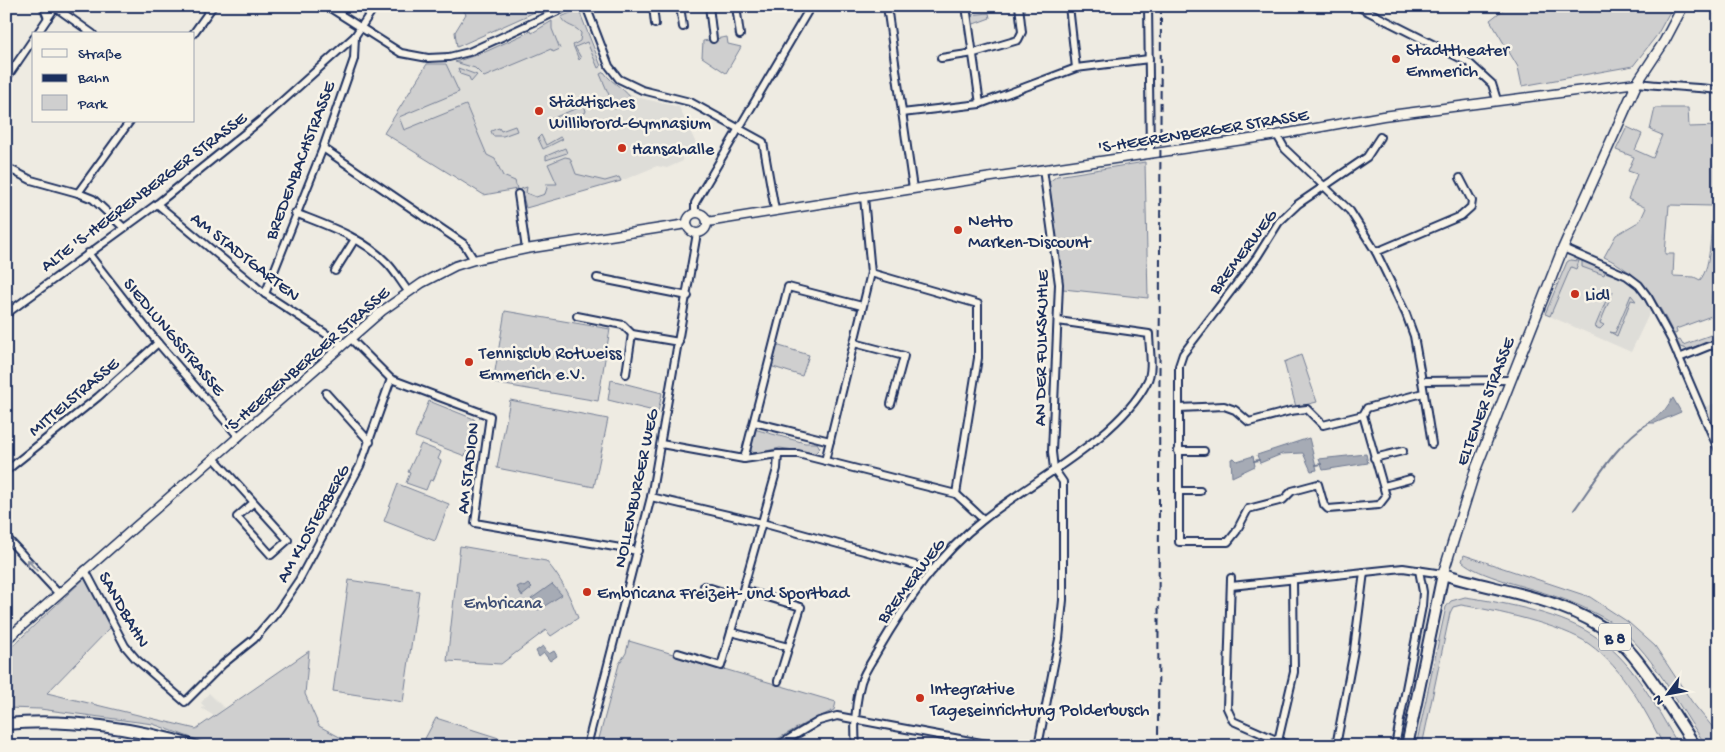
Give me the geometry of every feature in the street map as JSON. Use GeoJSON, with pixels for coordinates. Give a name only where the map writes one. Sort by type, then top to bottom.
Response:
{"type":"FeatureCollection","features":[{"type":"Feature","properties":{"kind":"main road","name":"ELTENER STRASSE"},"geometry":{"type":"LineString","coordinates":[[1407,746],[1443,574],[1474,471],[1563,248],[1637,83],[1664,42],[1683,6]]}},
{"type":"Feature","properties":{"kind":"main road","name":"B 8"},"geometry":{"type":"LineString","coordinates":[[1443,574],[1566,609],[1586,618],[1613,636],[1643,670],[1694,746]]}},
{"type":"Feature","properties":{"kind":"main road"},"geometry":{"type":"LineString","coordinates":[[6,724],[61,722],[146,734],[194,746]]}},
{"type":"Feature","properties":{"kind":"street"},"geometry":{"type":"LineString","coordinates":[[43,6],[48,18]]}},
{"type":"Feature","properties":{"kind":"street"},"geometry":{"type":"LineString","coordinates":[[194,32],[212,6]]}},
{"type":"Feature","properties":{"kind":"street"},"geometry":{"type":"LineString","coordinates":[[327,6],[401,53],[428,58],[449,57],[469,52],[569,6]]}},
{"type":"Feature","properties":{"kind":"street"},"geometry":{"type":"LineString","coordinates":[[362,28],[375,6]]}},
{"type":"Feature","properties":{"kind":"street"},"geometry":{"type":"LineString","coordinates":[[586,6],[609,66],[619,78],[642,90],[690,102],[763,142],[775,210]]}},
{"type":"Feature","properties":{"kind":"street"},"geometry":{"type":"LineString","coordinates":[[653,6],[656,24]]}},
{"type":"Feature","properties":{"kind":"street"},"geometry":{"type":"LineString","coordinates":[[680,6],[683,27]]}},
{"type":"Feature","properties":{"kind":"street"},"geometry":{"type":"LineString","coordinates":[[709,6],[714,39]]}},
{"type":"Feature","properties":{"kind":"street"},"geometry":{"type":"LineString","coordinates":[[736,6],[740,35]]}},
{"type":"Feature","properties":{"kind":"street"},"geometry":{"type":"LineString","coordinates":[[696,212],[695,203],[811,6]]}},
{"type":"Feature","properties":{"kind":"street"},"geometry":{"type":"LineString","coordinates":[[887,6],[913,189]]}},
{"type":"Feature","properties":{"kind":"street"},"geometry":{"type":"LineString","coordinates":[[966,6],[980,104]]}},
{"type":"Feature","properties":{"kind":"street"},"geometry":{"type":"LineString","coordinates":[[941,58],[974,52],[1018,40],[1022,32],[1018,6]]}},
{"type":"Feature","properties":{"kind":"street"},"geometry":{"type":"LineString","coordinates":[[1069,6],[1076,68]]}},
{"type":"Feature","properties":{"kind":"street"},"geometry":{"type":"LineString","coordinates":[[1148,6],[1150,153]]}},
{"type":"Feature","properties":{"kind":"street"},"geometry":{"type":"LineString","coordinates":[[1357,6],[1468,62],[1492,84],[1497,100]]}},
{"type":"Feature","properties":{"kind":"street"},"geometry":{"type":"LineString","coordinates":[[1375,15],[1378,6]]}},
{"type":"Feature","properties":{"kind":"street"},"geometry":{"type":"LineString","coordinates":[[38,32],[55,7],[90,32]]}},
{"type":"Feature","properties":{"kind":"street","name":"ALTE 'S-HEERENBERGER STRASSE"},"geometry":{"type":"LineString","coordinates":[[6,314],[157,204],[260,122],[362,28]]}},
{"type":"Feature","properties":{"kind":"street","name":"BREDENBACHSTRASSE"},"geometry":{"type":"LineString","coordinates":[[265,294],[295,213],[322,148],[354,59],[355,36]]}},
{"type":"Feature","properties":{"kind":"street"},"geometry":{"type":"LineString","coordinates":[[6,79],[32,41]]}},
{"type":"Feature","properties":{"kind":"street"},"geometry":{"type":"LineString","coordinates":[[902,113],[980,104],[1076,68],[1150,59]]}},
{"type":"Feature","properties":{"kind":"street"},"geometry":{"type":"LineString","coordinates":[[1637,83],[1659,87],[1669,84],[1719,90]]}},
{"type":"Feature","properties":{"kind":"street","name":"'S-HEERENBERGER STRASSE"},"geometry":{"type":"LineString","coordinates":[[707,222],[1043,169],[1277,135],[1383,116],[1637,83]]}},
{"type":"Feature","properties":{"kind":"street"},"geometry":{"type":"LineString","coordinates":[[78,193],[129,122]]}},
{"type":"Feature","properties":{"kind":"street"},"geometry":{"type":"LineString","coordinates":[[1277,135],[1285,149],[1350,211],[1376,252],[1406,314],[1414,336],[1432,444]]}},
{"type":"Feature","properties":{"kind":"street","name":"BREMERWEG"},"geometry":{"type":"LineString","coordinates":[[1179,408],[1178,366],[1183,354],[1257,257],[1279,222],[1298,204],[1367,157],[1380,137]]}},
{"type":"Feature","properties":{"kind":"street"},"geometry":{"type":"LineString","coordinates":[[322,148],[464,244],[474,260]]}},
{"type":"Feature","properties":{"kind":"street"},"geometry":{"type":"LineString","coordinates":[[6,167],[37,182],[78,193],[104,208],[123,227]]}},
{"type":"Feature","properties":{"kind":"street","name":"AN DER FULKSKUHLE"},"geometry":{"type":"LineString","coordinates":[[1038,746],[1059,639],[1063,600],[1063,482],[1054,469],[1052,452],[1059,284],[1043,169]]}},
{"type":"Feature","properties":{"kind":"street"},"geometry":{"type":"LineString","coordinates":[[1376,252],[1461,216],[1471,207],[1472,201],[1460,178]]}},
{"type":"Feature","properties":{"kind":"street"},"geometry":{"type":"LineString","coordinates":[[518,194],[526,249]]}},
{"type":"Feature","properties":{"kind":"street"},"geometry":{"type":"LineString","coordinates":[[825,461],[871,273],[864,197]]}},
{"type":"Feature","properties":{"kind":"street","name":"AM STADTGARTEN"},"geometry":{"type":"LineString","coordinates":[[157,204],[265,294],[343,345]]}},
{"type":"Feature","properties":{"kind":"street"},"geometry":{"type":"LineString","coordinates":[[696,212],[704,215],[707,222],[706,228],[697,233],[690,230],[687,224],[689,216],[696,212]]}},
{"type":"Feature","properties":{"kind":"street"},"geometry":{"type":"LineString","coordinates":[[295,213],[342,231],[355,239],[387,263],[408,291]]}},
{"type":"Feature","properties":{"kind":"street","name":"'S-HEERENBERGER STRASSE"},"geometry":{"type":"LineString","coordinates":[[6,640],[343,345],[408,291],[455,266],[474,260],[526,249],[687,224]]}},
{"type":"Feature","properties":{"kind":"street","name":"NOLLENBURGER WEG"},"geometry":{"type":"LineString","coordinates":[[588,746],[651,497],[688,296],[697,233]]}},
{"type":"Feature","properties":{"kind":"street"},"geometry":{"type":"LineString","coordinates":[[335,270],[355,239]]}},
{"type":"Feature","properties":{"kind":"street"},"geometry":{"type":"LineString","coordinates":[[1563,248],[1612,269],[1639,285],[1664,323],[1719,451]]}},
{"type":"Feature","properties":{"kind":"street","name":"SIEDLUNGSSTRASSE"},"geometry":{"type":"LineString","coordinates":[[88,253],[158,343],[239,437]]}},
{"type":"Feature","properties":{"kind":"street"},"geometry":{"type":"LineString","coordinates":[[871,273],[978,304],[978,358],[956,494]]}},
{"type":"Feature","properties":{"kind":"street"},"geometry":{"type":"LineString","coordinates":[[597,278],[688,296]]}},
{"type":"Feature","properties":{"kind":"street"},"geometry":{"type":"LineString","coordinates":[[744,459],[788,287],[862,306]]}},
{"type":"Feature","properties":{"kind":"street"},"geometry":{"type":"LineString","coordinates":[[577,316],[623,325],[632,334],[679,342]]}},
{"type":"Feature","properties":{"kind":"street","name":"BREMERWEG"},"geometry":{"type":"LineString","coordinates":[[856,746],[854,717],[862,680],[889,630],[953,545],[983,520],[1075,456],[1126,412],[1149,381],[1149,334],[1058,321]]}},
{"type":"Feature","properties":{"kind":"street"},"geometry":{"type":"LineString","coordinates":[[626,374],[632,334]]}},
{"type":"Feature","properties":{"kind":"street"},"geometry":{"type":"LineString","coordinates":[[351,339],[391,379]]}},
{"type":"Feature","properties":{"kind":"street","name":"MITTELSTRASSE"},"geometry":{"type":"LineString","coordinates":[[6,471],[98,397],[158,343]]}},
{"type":"Feature","properties":{"kind":"street"},"geometry":{"type":"LineString","coordinates":[[854,343],[904,356],[891,404]]}},
{"type":"Feature","properties":{"kind":"street"},"geometry":{"type":"LineString","coordinates":[[1678,358],[1709,346],[1719,345]]}},
{"type":"Feature","properties":{"kind":"street","name":"AM KLOSTERBERG"},"geometry":{"type":"LineString","coordinates":[[185,702],[223,664],[254,639],[278,611],[299,580],[360,466],[391,379]]}},
{"type":"Feature","properties":{"kind":"street","name":"AM STADION"},"geometry":{"type":"LineString","coordinates":[[391,379],[490,416],[475,523],[638,551]]}},
{"type":"Feature","properties":{"kind":"street"},"geometry":{"type":"LineString","coordinates":[[1422,381],[1509,380]]}},
{"type":"Feature","properties":{"kind":"street"},"geometry":{"type":"LineString","coordinates":[[326,393],[370,442]]}},
{"type":"Feature","properties":{"kind":"street"},"geometry":{"type":"LineString","coordinates":[[1363,415],[1323,425],[1307,409],[1290,411],[1250,422],[1235,410],[1224,406],[1179,408],[1179,542],[1228,542],[1236,532],[1248,509],[1283,500],[1292,491],[1318,484],[1324,505],[1328,509],[1379,505],[1386,496],[1363,415],[1367,408],[1423,394]]}},
{"type":"Feature","properties":{"kind":"street"},"geometry":{"type":"LineString","coordinates":[[754,422],[830,440]]}},
{"type":"Feature","properties":{"kind":"street"},"geometry":{"type":"LineString","coordinates":[[661,444],[744,459],[778,454],[798,454],[956,494],[983,520]]}},
{"type":"Feature","properties":{"kind":"street"},"geometry":{"type":"LineString","coordinates":[[1178,451],[1204,451]]}},
{"type":"Feature","properties":{"kind":"street"},"geometry":{"type":"LineString","coordinates":[[1374,458],[1403,451]]}},
{"type":"Feature","properties":{"kind":"street"},"geometry":{"type":"LineString","coordinates":[[678,654],[721,666],[742,598],[777,469],[778,454]]}},
{"type":"Feature","properties":{"kind":"street"},"geometry":{"type":"LineString","coordinates":[[214,458],[288,540],[271,555],[237,517],[253,503]]}},
{"type":"Feature","properties":{"kind":"street"},"geometry":{"type":"LineString","coordinates":[[1384,486],[1410,479]]}},
{"type":"Feature","properties":{"kind":"street"},"geometry":{"type":"LineString","coordinates":[[1179,491],[1200,491]]}},
{"type":"Feature","properties":{"kind":"street"},"geometry":{"type":"LineString","coordinates":[[651,497],[762,523],[933,570]]}},
{"type":"Feature","properties":{"kind":"street"},"geometry":{"type":"LineString","coordinates":[[6,536],[59,594]]}},
{"type":"Feature","properties":{"kind":"street"},"geometry":{"type":"LineString","coordinates":[[1231,586],[1404,568],[1443,574]]}},
{"type":"Feature","properties":{"kind":"street","name":"SANDBAHN"},"geometry":{"type":"LineString","coordinates":[[85,570],[125,646],[136,659],[185,702]]}},
{"type":"Feature","properties":{"kind":"street"},"geometry":{"type":"LineString","coordinates":[[1395,746],[1424,592],[1419,570]]}},
{"type":"Feature","properties":{"kind":"street"},"geometry":{"type":"LineString","coordinates":[[1336,746],[1354,650],[1364,572]]}},
{"type":"Feature","properties":{"kind":"street"},"geometry":{"type":"LineString","coordinates":[[1231,578],[1227,708],[1233,721],[1290,746]]}},
{"type":"Feature","properties":{"kind":"street"},"geometry":{"type":"LineString","coordinates":[[1278,741],[1294,672],[1293,580]]}},
{"type":"Feature","properties":{"kind":"street"},"geometry":{"type":"LineString","coordinates":[[704,586],[742,598]]}},
{"type":"Feature","properties":{"kind":"street"},"geometry":{"type":"LineString","coordinates":[[744,590],[801,607],[778,681]]}},
{"type":"Feature","properties":{"kind":"street"},"geometry":{"type":"LineString","coordinates":[[732,632],[788,648]]}},
{"type":"Feature","properties":{"kind":"street"},"geometry":{"type":"LineString","coordinates":[[777,746],[819,721],[838,716],[854,717],[997,746]]}},
{"type":"Feature","properties":{"kind":"shaded area","name":"Städtisches Willibrord-Gymnasium"},"geometry":{"type":"Polygon","coordinates":[[[575,11],[580,13],[604,72],[613,83],[636,97],[679,107],[698,148],[681,156],[683,161],[667,168],[657,166],[621,181],[526,208],[521,189],[484,195],[384,133],[427,64],[440,65],[470,58],[531,31],[532,33],[541,29],[540,26],[575,11]]]}},
{"type":"Feature","properties":{"kind":"shaded area"},"geometry":{"type":"Polygon","coordinates":[[[1568,257],[1585,261],[1622,277],[1638,289],[1652,308],[1631,352],[1545,314],[1568,257]]]}},
{"type":"Feature","properties":{"kind":"shaded area"},"geometry":{"type":"Polygon","coordinates":[[[1673,398],[1681,412],[1655,423],[1648,423],[1664,411],[1673,398]]]}},
{"type":"Feature","properties":{"kind":"shaded area"},"geometry":{"type":"Polygon","coordinates":[[[1719,402],[1719,441],[1704,407],[1719,402]]]}},
{"type":"Feature","properties":{"kind":"shaded area"},"geometry":{"type":"Polygon","coordinates":[[[1309,438],[1317,470],[1311,471],[1303,453],[1282,454],[1260,463],[1257,455],[1309,438]]]}},
{"type":"Feature","properties":{"kind":"shaded area"},"geometry":{"type":"Polygon","coordinates":[[[1366,454],[1368,463],[1323,470],[1319,459],[1366,454]]]}},
{"type":"Feature","properties":{"kind":"shaded area"},"geometry":{"type":"Polygon","coordinates":[[[1253,456],[1255,466],[1232,477],[1231,459],[1234,458],[1237,461],[1253,456]]]}},
{"type":"Feature","properties":{"kind":"shaded area"},"geometry":{"type":"Polygon","coordinates":[[[528,584],[532,588],[522,596],[517,587],[521,585],[524,587],[528,584]]]}},
{"type":"Feature","properties":{"kind":"shaded area"},"geometry":{"type":"Polygon","coordinates":[[[552,584],[562,595],[543,607],[543,610],[541,608],[538,610],[531,599],[552,584]]]}},
{"type":"Feature","properties":{"kind":"shaded area"},"geometry":{"type":"Polygon","coordinates":[[[543,646],[549,654],[554,651],[557,656],[550,661],[544,653],[539,657],[536,651],[543,646]]]}},
{"type":"Feature","properties":{"kind":"shaded area"},"geometry":{"type":"Polygon","coordinates":[[[209,693],[224,708],[216,717],[201,708],[205,707],[201,703],[209,693]]]}},
{"type":"Feature","properties":{"kind":"green space"},"geometry":{"type":"Polygon","coordinates":[[[459,6],[548,6],[457,47],[455,32],[466,14],[459,6]]]}},
{"type":"Feature","properties":{"kind":"green space"},"geometry":{"type":"Polygon","coordinates":[[[1508,6],[1587,6],[1591,12],[1601,6],[1673,6],[1657,35],[1633,66],[1522,86],[1518,67],[1490,20],[1508,6]]]}},
{"type":"Feature","properties":{"kind":"green space"},"geometry":{"type":"Polygon","coordinates":[[[575,11],[580,13],[601,66],[598,68],[587,42],[575,47],[581,58],[579,60],[573,45],[580,41],[581,33],[565,23],[561,17],[575,11]]]}},
{"type":"Feature","properties":{"kind":"green space"},"geometry":{"type":"Polygon","coordinates":[[[989,13],[990,18],[971,25],[970,15],[989,13]]]}},
{"type":"Feature","properties":{"kind":"green space"},"geometry":{"type":"Polygon","coordinates":[[[552,21],[552,29],[560,49],[553,52],[551,49],[484,77],[475,68],[455,62],[485,52],[531,31],[532,33],[552,21]]]}},
{"type":"Feature","properties":{"kind":"green space"},"geometry":{"type":"Polygon","coordinates":[[[727,37],[728,44],[741,47],[726,73],[702,57],[703,41],[727,37]]]}},
{"type":"Feature","properties":{"kind":"green space"},"geometry":{"type":"Polygon","coordinates":[[[427,64],[446,64],[459,92],[399,117],[404,130],[466,105],[487,155],[495,159],[503,176],[515,181],[517,189],[484,195],[384,133],[427,64]]]}},
{"type":"Feature","properties":{"kind":"green space"},"geometry":{"type":"Polygon","coordinates":[[[458,68],[477,75],[471,82],[469,77],[460,74],[458,68]]]}},
{"type":"Feature","properties":{"kind":"green space"},"geometry":{"type":"Polygon","coordinates":[[[604,72],[633,102],[615,109],[600,74],[604,72]]]}},
{"type":"Feature","properties":{"kind":"green space"},"geometry":{"type":"Polygon","coordinates":[[[584,105],[585,113],[554,125],[551,119],[584,105]]]}},
{"type":"Feature","properties":{"kind":"green space"},"geometry":{"type":"Polygon","coordinates":[[[1655,108],[1688,108],[1689,127],[1719,126],[1719,326],[1714,315],[1676,329],[1677,333],[1673,333],[1661,309],[1646,288],[1627,271],[1604,257],[1616,235],[1640,221],[1646,208],[1628,199],[1637,174],[1628,171],[1634,157],[1616,150],[1627,127],[1642,134],[1635,150],[1653,158],[1662,135],[1650,130],[1655,108]],[[1669,205],[1665,254],[1674,254],[1673,276],[1694,277],[1700,280],[1704,274],[1709,256],[1712,206],[1669,205]]]}},
{"type":"Feature","properties":{"kind":"green space"},"geometry":{"type":"Polygon","coordinates":[[[515,126],[517,131],[503,136],[493,136],[491,131],[499,128],[501,131],[515,126]]]}},
{"type":"Feature","properties":{"kind":"green space"},"geometry":{"type":"Polygon","coordinates":[[[541,135],[546,145],[560,137],[563,139],[543,149],[538,138],[541,135]]]}},
{"type":"Feature","properties":{"kind":"green space"},"geometry":{"type":"Polygon","coordinates":[[[565,148],[567,153],[546,160],[546,156],[565,148]]]}},
{"type":"Feature","properties":{"kind":"green space"},"geometry":{"type":"Polygon","coordinates":[[[565,157],[570,158],[576,174],[605,181],[619,177],[621,181],[526,208],[521,189],[527,187],[526,193],[536,197],[545,194],[546,184],[557,184],[548,164],[565,157]]]}},
{"type":"Feature","properties":{"kind":"green space"},"geometry":{"type":"Polygon","coordinates":[[[1145,162],[1148,298],[1063,289],[1049,182],[1057,176],[1145,162]]]}},
{"type":"Feature","properties":{"kind":"green space"},"geometry":{"type":"Polygon","coordinates":[[[1570,260],[1579,261],[1576,269],[1571,267],[1550,316],[1545,314],[1567,262],[1570,260]]]}},
{"type":"Feature","properties":{"kind":"green space"},"geometry":{"type":"Polygon","coordinates":[[[1582,260],[1622,277],[1605,272],[1604,275],[1582,267],[1582,260]]]}},
{"type":"Feature","properties":{"kind":"green space"},"geometry":{"type":"Polygon","coordinates":[[[1610,291],[1613,292],[1600,323],[1604,325],[1600,329],[1595,327],[1610,291]]]}},
{"type":"Feature","properties":{"kind":"green space"},"geometry":{"type":"Polygon","coordinates":[[[1631,295],[1636,301],[1631,300],[1617,336],[1610,332],[1615,333],[1631,295]]]}},
{"type":"Feature","properties":{"kind":"green space"},"geometry":{"type":"Polygon","coordinates":[[[505,311],[610,329],[598,401],[493,383],[505,311]]]}},
{"type":"Feature","properties":{"kind":"green space"},"geometry":{"type":"Polygon","coordinates":[[[1719,332],[1719,340],[1687,349],[1680,347],[1677,341],[1680,340],[1683,345],[1719,332]]]}},
{"type":"Feature","properties":{"kind":"green space"},"geometry":{"type":"Polygon","coordinates":[[[776,345],[809,355],[802,376],[770,366],[776,345]]]}},
{"type":"Feature","properties":{"kind":"green space"},"geometry":{"type":"Polygon","coordinates":[[[1301,355],[1317,402],[1296,407],[1284,362],[1301,355]]]}},
{"type":"Feature","properties":{"kind":"green space"},"geometry":{"type":"Polygon","coordinates":[[[611,380],[662,393],[658,412],[608,400],[611,380]]]}},
{"type":"Feature","properties":{"kind":"green space"},"geometry":{"type":"Polygon","coordinates":[[[510,400],[608,419],[594,487],[497,468],[510,400]]]}},
{"type":"Feature","properties":{"kind":"green space"},"geometry":{"type":"Polygon","coordinates":[[[429,401],[474,419],[476,424],[465,456],[415,437],[429,401]]]}},
{"type":"Feature","properties":{"kind":"green space"},"geometry":{"type":"Polygon","coordinates":[[[754,429],[805,443],[817,443],[820,448],[815,453],[780,448],[757,453],[752,452],[750,448],[754,429]]]}},
{"type":"Feature","properties":{"kind":"green space"},"geometry":{"type":"Polygon","coordinates":[[[421,444],[441,452],[438,459],[441,461],[433,481],[430,480],[426,490],[406,483],[410,473],[408,472],[421,444]]]}},
{"type":"Feature","properties":{"kind":"green space"},"geometry":{"type":"Polygon","coordinates":[[[398,484],[449,504],[435,541],[384,521],[398,484]]]}},
{"type":"Feature","properties":{"kind":"green space","name":"Embricana"},"geometry":{"type":"Polygon","coordinates":[[[460,546],[546,561],[565,588],[578,618],[551,636],[546,630],[501,664],[447,661],[460,546]]]}},
{"type":"Feature","properties":{"kind":"green space"},"geometry":{"type":"Polygon","coordinates":[[[1464,555],[1590,597],[1628,622],[1655,646],[1692,702],[1719,735],[1719,746],[1707,746],[1651,662],[1624,632],[1589,610],[1561,598],[1480,572],[1462,561],[1464,555]]]}},
{"type":"Feature","properties":{"kind":"green space"},"geometry":{"type":"Polygon","coordinates":[[[86,577],[111,627],[47,693],[196,729],[309,651],[305,694],[319,726],[349,742],[389,746],[214,746],[153,724],[40,709],[6,708],[6,652],[86,577]]]}},
{"type":"Feature","properties":{"kind":"green space"},"geometry":{"type":"Polygon","coordinates":[[[349,580],[419,591],[403,702],[333,691],[349,580]]]}},
{"type":"Feature","properties":{"kind":"green space"},"geometry":{"type":"Polygon","coordinates":[[[1465,597],[1516,606],[1552,616],[1585,630],[1599,639],[1624,661],[1634,674],[1654,702],[1679,746],[1664,746],[1632,690],[1613,665],[1589,644],[1577,637],[1546,625],[1461,605],[1453,607],[1450,613],[1422,746],[1416,746],[1446,607],[1451,601],[1465,597]]]}},
{"type":"Feature","properties":{"kind":"green space"},"geometry":{"type":"Polygon","coordinates":[[[629,641],[836,702],[834,710],[765,746],[597,746],[619,664],[626,653],[629,641]]]}},
{"type":"Feature","properties":{"kind":"green space"},"geometry":{"type":"Polygon","coordinates":[[[436,718],[502,739],[551,746],[421,746],[436,718]]]}},
{"type":"Feature","properties":{"kind":"waterway"},"geometry":{"type":"LineString","coordinates":[[1574,510],[1617,451],[1638,430],[1650,422]]}},
{"type":"Feature","properties":{"kind":"waterway"},"geometry":{"type":"LineString","coordinates":[[1254,461],[1259,460]]}},
{"type":"Feature","properties":{"kind":"waterway"},"geometry":{"type":"LineString","coordinates":[[1316,465],[1321,464]]}},
{"type":"Feature","properties":{"kind":"railway"},"geometry":{"type":"LineString","coordinates":[[1158,746],[1161,6]]}},
{"type":"Feature","properties":{"kind":"place","name":"Stadttheater Emmerich"},"geometry":{"type":"Point","coordinates":[1396,59]}},
{"type":"Feature","properties":{"kind":"place","name":"Städtisches Willibrord-Gymnasium"},"geometry":{"type":"Point","coordinates":[539,111]}},
{"type":"Feature","properties":{"kind":"place","name":"Hansahalle"},"geometry":{"type":"Point","coordinates":[622,148]}},
{"type":"Feature","properties":{"kind":"place","name":"Netto Marken-Discount"},"geometry":{"type":"Point","coordinates":[958,230]}},
{"type":"Feature","properties":{"kind":"place","name":"Lidl"},"geometry":{"type":"Point","coordinates":[1575,294]}},
{"type":"Feature","properties":{"kind":"place","name":"Tennisclub Rotweiss Emmerich e.V."},"geometry":{"type":"Point","coordinates":[469,362]}},
{"type":"Feature","properties":{"kind":"place","name":"Embricana Freizeit- und Sportbad"},"geometry":{"type":"Point","coordinates":[587,592]}},
{"type":"Feature","properties":{"kind":"place","name":"Integrative Tageseinrichtung Polderbusch"},"geometry":{"type":"Point","coordinates":[920,698]}}]}
